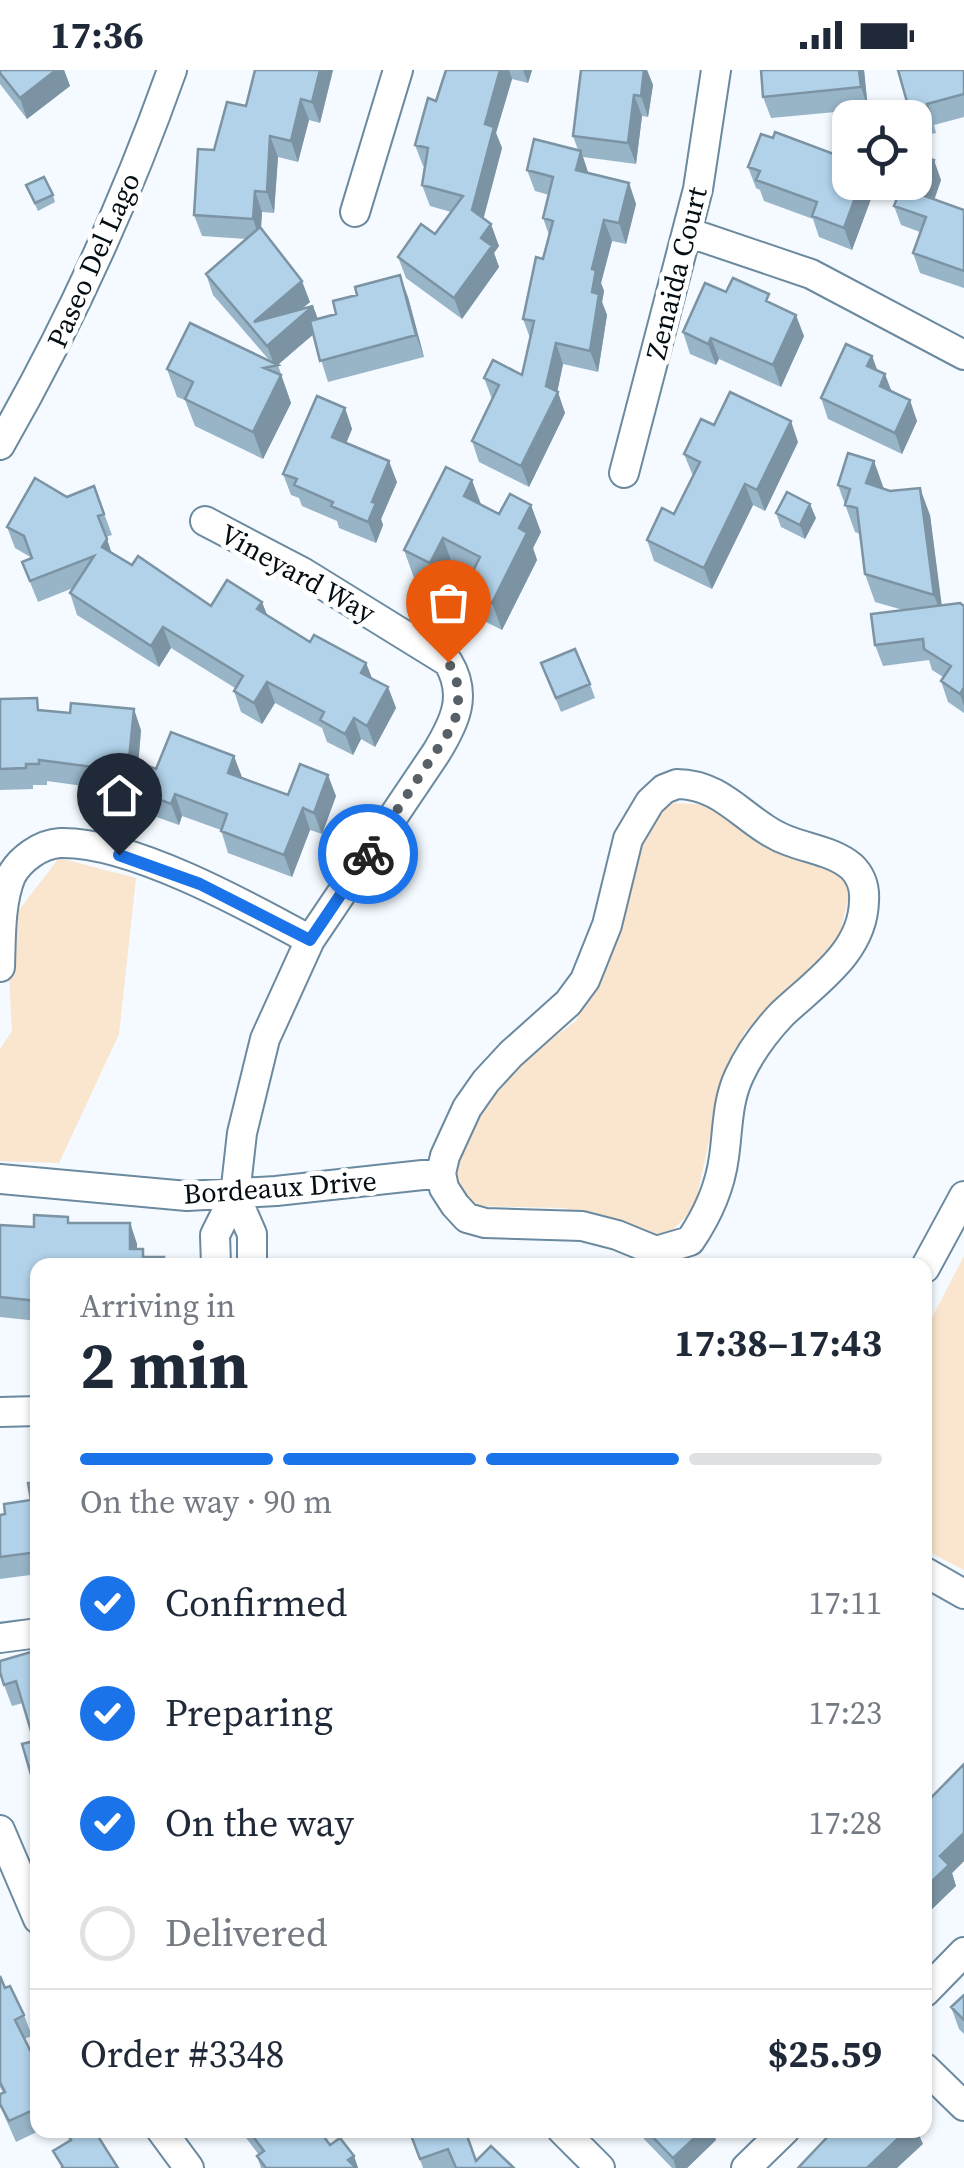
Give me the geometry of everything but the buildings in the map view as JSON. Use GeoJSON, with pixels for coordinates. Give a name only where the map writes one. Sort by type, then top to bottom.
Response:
{"type":"FeatureCollection","features":[{"type":"Feature","properties":{"kind":"street","name":"Paseo Del Lago"},"geometry":{"type":"LineString","coordinates":[[0,444],[50,355],[97,258],[172,70]]}},
{"type":"Feature","properties":{"kind":"street"},"geometry":{"type":"LineString","coordinates":[[355,212],[398,70]]}},
{"type":"Feature","properties":{"kind":"street","name":"Zenaida Court"},"geometry":{"type":"LineString","coordinates":[[624,473],[698,189],[716,70]]}},
{"type":"Feature","properties":{"kind":"street"},"geometry":{"type":"LineString","coordinates":[[688,232],[811,274],[964,355]]}},
{"type":"Feature","properties":{"kind":"street","name":"Vineyard Way"},"geometry":{"type":"LineString","coordinates":[[205,521],[304,573],[448,662],[458,678],[459,703],[454,724],[310,940],[265,1039],[242,1133],[235,1195],[216,1234],[216,1258]]}},
{"type":"Feature","properties":{"kind":"street"},"geometry":{"type":"LineString","coordinates":[[695,784],[716,792],[756,824],[784,840],[841,859],[856,870],[865,887],[858,932],[841,959],[754,1046],[736,1081],[728,1112],[724,1161],[714,1196],[690,1241],[656,1251],[582,1226],[485,1224],[467,1218],[455,1205],[444,1188],[441,1173],[467,1108],[486,1081],[568,1003],[584,980],[599,952],[628,839],[650,802],[664,789],[695,784]]}},
{"type":"Feature","properties":{"kind":"street"},"geometry":{"type":"LineString","coordinates":[[0,968],[4,897],[11,876],[38,849],[58,843],[90,847],[148,863],[232,899],[310,940]]}},
{"type":"Feature","properties":{"kind":"street","name":"Bordeaux Drive"},"geometry":{"type":"LineString","coordinates":[[0,1179],[187,1196],[235,1195],[441,1173]]}},
{"type":"Feature","properties":{"kind":"street","name":"Vineyard Way"},"geometry":{"type":"LineString","coordinates":[[235,1195],[252,1234],[252,1258]]}},
{"type":"Feature","properties":{"kind":"street"},"geometry":{"type":"LineString","coordinates":[[930,1258],[964,1196]]}},
{"type":"Feature","properties":{"kind":"street"},"geometry":{"type":"LineString","coordinates":[[0,1412],[30,1412]]}},
{"type":"Feature","properties":{"kind":"street"},"geometry":{"type":"LineString","coordinates":[[932,1576],[964,1594]]}},
{"type":"Feature","properties":{"kind":"street"},"geometry":{"type":"LineString","coordinates":[[0,1638],[30,1634]]}},
{"type":"Feature","properties":{"kind":"street"},"geometry":{"type":"LineString","coordinates":[[0,1830],[30,1899]]}},
{"type":"Feature","properties":{"kind":"street"},"geometry":{"type":"LineString","coordinates":[[932,1985],[964,1952]]}},
{"type":"Feature","properties":{"kind":"street"},"geometry":{"type":"LineString","coordinates":[[932,2075],[964,2106]]}},
{"type":"Feature","properties":{"kind":"street"},"geometry":{"type":"LineString","coordinates":[[167,2138],[188,2168]]}},
{"type":"Feature","properties":{"kind":"street"},"geometry":{"type":"LineString","coordinates":[[570,2138],[600,2168]]}},
{"type":"Feature","properties":{"kind":"street"},"geometry":{"type":"LineString","coordinates":[[746,2168],[777,2138]]}},
{"type":"Feature","properties":{"kind":"shaded area"},"geometry":{"type":"Polygon","coordinates":[[[650,802],[716,805],[765,846],[855,870],[831,970],[745,1031],[714,1119],[694,1209],[664,1238],[564,1208],[474,1206],[455,1183],[455,1135],[514,1066],[576,1021],[626,905],[650,802]]]}},
{"type":"Feature","properties":{"kind":"shaded area"},"geometry":{"type":"Polygon","coordinates":[[[59,858],[136,878],[119,1034],[59,1163],[0,1161],[0,1049],[12,1031],[9,978],[19,910],[59,858]]]}},
{"type":"Feature","properties":{"kind":"shaded area"},"geometry":{"type":"Polygon","coordinates":[[[964,1256],[964,1570],[932,1554],[932,1318],[964,1256]]]}},
{"type":"Feature","properties":{"kind":"way so far"},"geometry":{"type":"LineString","coordinates":[[368,854],[454,724],[459,703],[458,678],[448,662]]}},
{"type":"Feature","properties":{"kind":"route"},"geometry":{"type":"LineString","coordinates":[[119,855],[200,884],[310,940],[368,854]]}}]}
